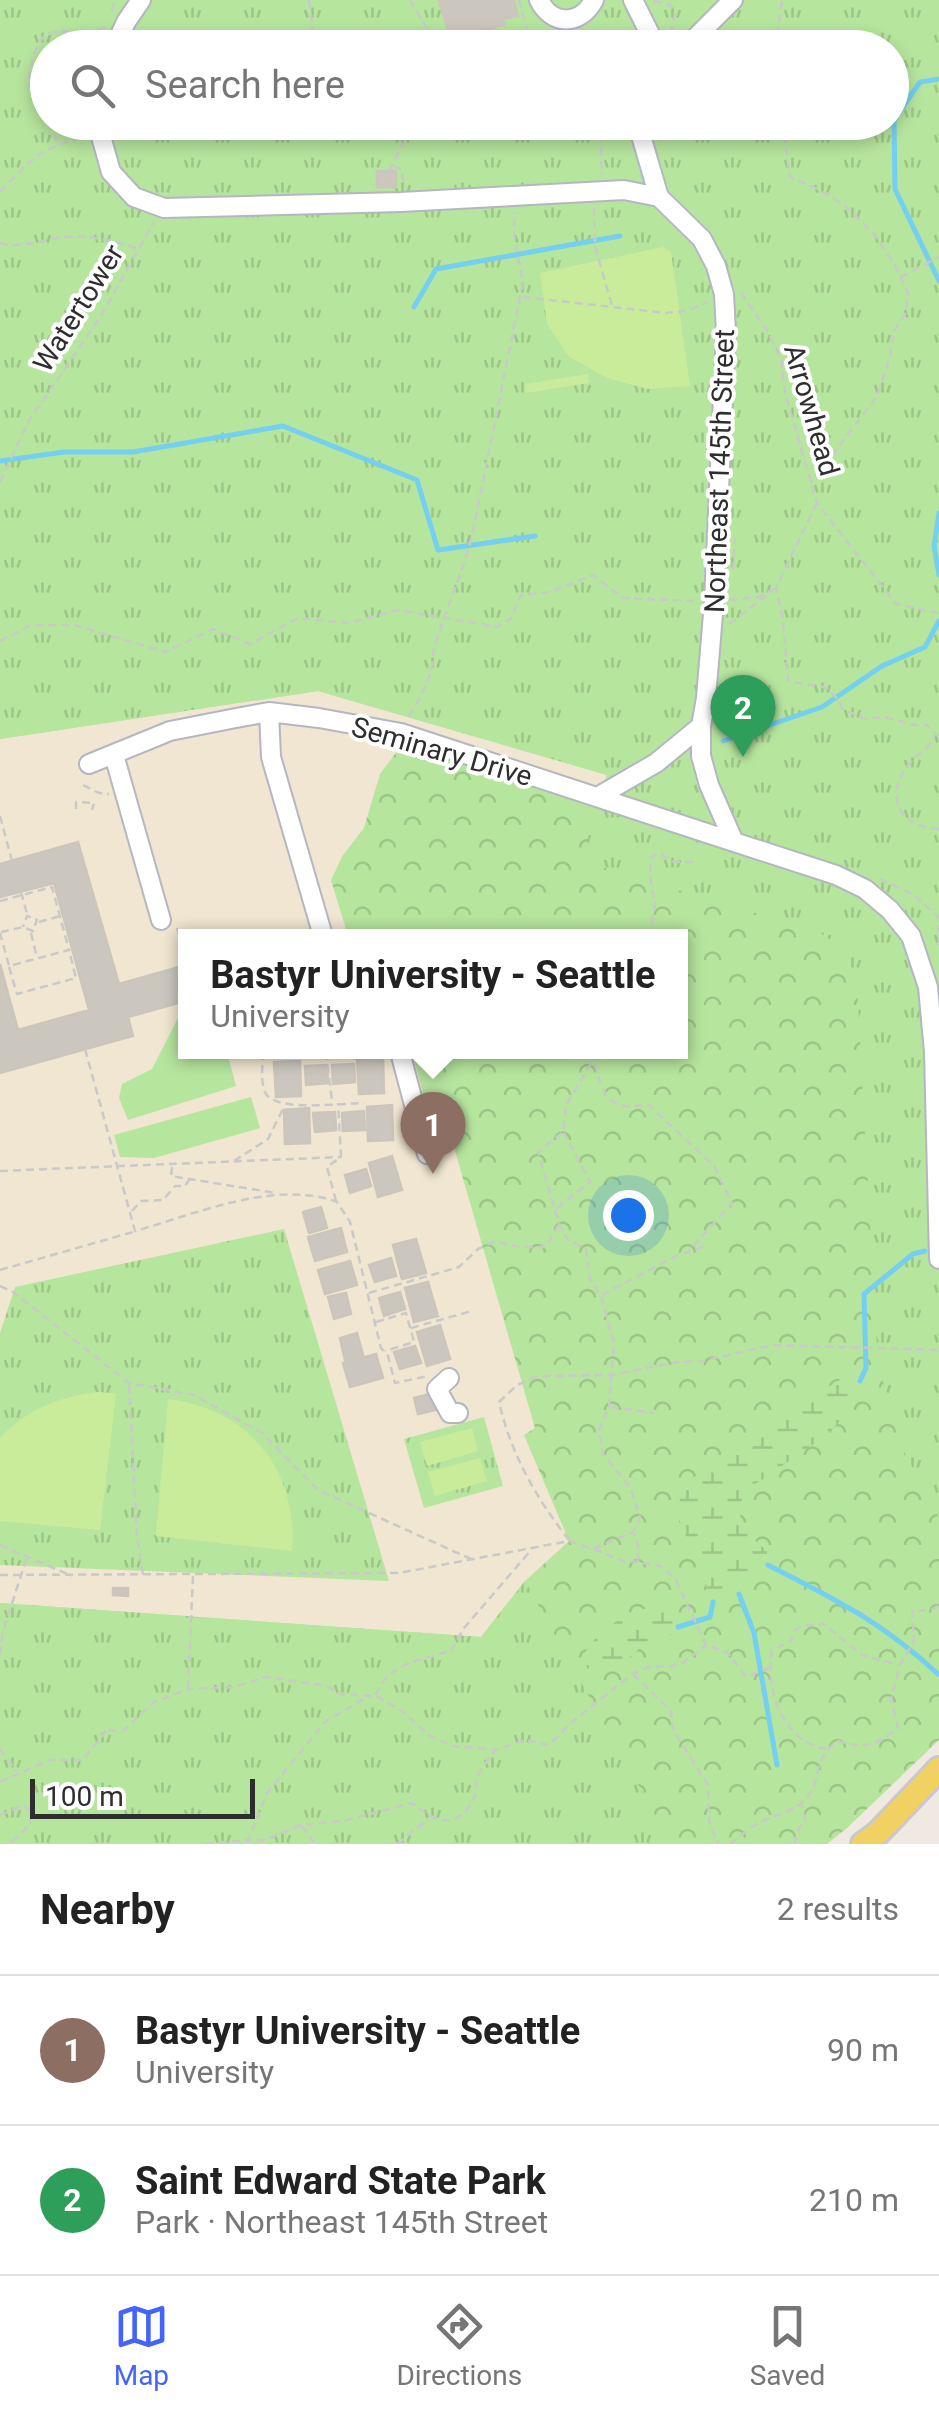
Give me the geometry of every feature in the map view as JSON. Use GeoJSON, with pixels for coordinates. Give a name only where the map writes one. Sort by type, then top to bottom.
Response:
{"type":"FeatureCollection","features":[{"type":"Feature","properties":{"kind":"main road"},"geometry":{"type":"LineString","coordinates":[[863,1844],[939,1769]]}},
{"type":"Feature","properties":{"kind":"street"},"geometry":{"type":"LineString","coordinates":[[122,30],[141,0]]}},
{"type":"Feature","properties":{"kind":"street"},"geometry":{"type":"LineString","coordinates":[[538,0],[547,13],[565,20],[584,14],[594,0]]}},
{"type":"Feature","properties":{"kind":"street"},"geometry":{"type":"LineString","coordinates":[[633,0],[657,30]]}},
{"type":"Feature","properties":{"kind":"street"},"geometry":{"type":"LineString","coordinates":[[703,30],[733,0]]}},
{"type":"Feature","properties":{"kind":"street"},"geometry":{"type":"LineString","coordinates":[[101,140],[112,172],[134,197],[160,206],[285,206],[624,190],[659,197],[642,140]]}},
{"type":"Feature","properties":{"kind":"street","name":"Northeast 145th Street"},"geometry":{"type":"LineString","coordinates":[[659,197],[702,239],[724,294],[722,602],[701,726],[702,756],[709,785],[734,842]]}},
{"type":"Feature","properties":{"kind":"street"},"geometry":{"type":"LineString","coordinates":[[269,712],[271,757],[321,929]]}},
{"type":"Feature","properties":{"kind":"street","name":"Seminary Drive"},"geometry":{"type":"LineString","coordinates":[[89,764],[170,732],[269,712],[401,734],[734,842]]}},
{"type":"Feature","properties":{"kind":"street"},"geometry":{"type":"LineString","coordinates":[[599,796],[656,763],[701,726]]}},
{"type":"Feature","properties":{"kind":"street"},"geometry":{"type":"LineString","coordinates":[[114,755],[161,920]]}},
{"type":"Feature","properties":{"kind":"street"},"geometry":{"type":"LineString","coordinates":[[734,842],[836,875],[866,889],[911,936],[928,987],[934,1052],[939,1259]]}},
{"type":"Feature","properties":{"kind":"street"},"geometry":{"type":"LineString","coordinates":[[402,1059],[427,1154]]}},
{"type":"Feature","properties":{"kind":"street"},"geometry":{"type":"LineString","coordinates":[[446,1380],[437,1390],[442,1404],[450,1413],[458,1413]]}},
{"type":"Feature","properties":{"kind":"path"},"geometry":{"type":"LineString","coordinates":[[100,30],[110,24],[114,0]]}},
{"type":"Feature","properties":{"kind":"path"},"geometry":{"type":"LineString","coordinates":[[309,0],[313,30]]}},
{"type":"Feature","properties":{"kind":"path"},"geometry":{"type":"LineString","coordinates":[[410,0],[430,30]]}},
{"type":"Feature","properties":{"kind":"path"},"geometry":{"type":"LineString","coordinates":[[519,0],[527,30]]}},
{"type":"Feature","properties":{"kind":"path"},"geometry":{"type":"LineString","coordinates":[[653,0],[670,5],[675,14],[671,30]]}},
{"type":"Feature","properties":{"kind":"path"},"geometry":{"type":"LineString","coordinates":[[778,30],[782,0]]}},
{"type":"Feature","properties":{"kind":"path"},"geometry":{"type":"LineString","coordinates":[[500,30],[505,20],[522,14]]}},
{"type":"Feature","properties":{"kind":"path"},"geometry":{"type":"LineString","coordinates":[[0,192],[30,160],[66,140]]}},
{"type":"Feature","properties":{"kind":"path"},"geometry":{"type":"LineString","coordinates":[[389,171],[405,140]]}},
{"type":"Feature","properties":{"kind":"path"},"geometry":{"type":"LineString","coordinates":[[602,140],[603,181]]}},
{"type":"Feature","properties":{"kind":"path"},"geometry":{"type":"LineString","coordinates":[[785,140],[790,177],[845,206],[874,234],[908,293],[906,313],[894,330],[877,396],[811,482]]}},
{"type":"Feature","properties":{"kind":"path"},"geometry":{"type":"LineString","coordinates":[[392,165],[401,169],[409,202]]}},
{"type":"Feature","properties":{"kind":"path"},"geometry":{"type":"LineString","coordinates":[[401,734],[422,694],[472,536],[523,282],[516,251],[515,194]]}},
{"type":"Feature","properties":{"kind":"path"},"geometry":{"type":"LineString","coordinates":[[594,196],[595,246],[612,306]]}},
{"type":"Feature","properties":{"kind":"path","name":"Watertower"},"geometry":{"type":"LineString","coordinates":[[0,482],[28,422],[101,316],[160,206]]}},
{"type":"Feature","properties":{"kind":"path"},"geometry":{"type":"LineString","coordinates":[[0,244],[102,237],[138,248]]}},
{"type":"Feature","properties":{"kind":"path"},"geometry":{"type":"LineString","coordinates":[[901,277],[939,258]]}},
{"type":"Feature","properties":{"kind":"path","name":"Arrowhead"},"geometry":{"type":"LineString","coordinates":[[737,300],[736,286],[781,358],[785,394],[817,503],[896,604],[939,613]]}},
{"type":"Feature","properties":{"kind":"path"},"geometry":{"type":"LineString","coordinates":[[520,296],[666,313],[690,310],[712,299],[714,307]]}},
{"type":"Feature","properties":{"kind":"path"},"geometry":{"type":"LineString","coordinates":[[732,586],[722,602],[726,627],[776,588],[817,503]]}},
{"type":"Feature","properties":{"kind":"path"},"geometry":{"type":"LineString","coordinates":[[733,572],[734,539]]}},
{"type":"Feature","properties":{"kind":"path"},"geometry":{"type":"LineString","coordinates":[[0,641],[31,625],[74,624],[164,652],[212,628],[250,644],[298,618],[350,623],[398,610],[497,628],[511,618],[522,594],[550,592],[593,574],[622,598],[722,602],[758,597],[776,588]]}},
{"type":"Feature","properties":{"kind":"path"},"geometry":{"type":"LineString","coordinates":[[776,588],[788,682],[824,686],[843,709],[865,719],[885,717],[927,725],[935,734],[932,746],[910,762],[897,786],[896,801],[914,824],[939,828]]}},
{"type":"Feature","properties":{"kind":"path"},"geometry":{"type":"LineString","coordinates":[[83,785],[99,794],[113,794]]}},
{"type":"Feature","properties":{"kind":"path"},"geometry":{"type":"LineString","coordinates":[[76,809],[76,802],[84,800],[94,803],[92,810]]}},
{"type":"Feature","properties":{"kind":"path"},"geometry":{"type":"LineString","coordinates":[[0,816],[12,860]]}},
{"type":"Feature","properties":{"kind":"path"},"geometry":{"type":"LineString","coordinates":[[651,929],[655,904],[651,858],[658,852],[674,862],[694,862]]}},
{"type":"Feature","properties":{"kind":"path"},"geometry":{"type":"LineString","coordinates":[[881,880],[914,895],[938,917],[939,945]]}},
{"type":"Feature","properties":{"kind":"path"},"geometry":{"type":"LineString","coordinates":[[0,901],[52,888],[76,978],[17,994],[0,933],[23,927],[30,931],[37,958]]}},
{"type":"Feature","properties":{"kind":"path"},"geometry":{"type":"LineString","coordinates":[[22,894],[28,916],[23,927]]}},
{"type":"Feature","properties":{"kind":"path"},"geometry":{"type":"LineString","coordinates":[[28,916],[38,922],[60,916]]}},
{"type":"Feature","properties":{"kind":"path"},"geometry":{"type":"LineString","coordinates":[[30,931],[38,922]]}},
{"type":"Feature","properties":{"kind":"path"},"geometry":{"type":"LineString","coordinates":[[9,966],[69,950]]}},
{"type":"Feature","properties":{"kind":"path"},"geometry":{"type":"LineString","coordinates":[[84,1049],[136,1231]]}},
{"type":"Feature","properties":{"kind":"path"},"geometry":{"type":"LineString","coordinates":[[263,1059],[266,1096],[285,1105],[364,1103]]}},
{"type":"Feature","properties":{"kind":"path"},"geometry":{"type":"LineString","coordinates":[[327,1059],[332,1102]]}},
{"type":"Feature","properties":{"kind":"path"},"geometry":{"type":"LineString","coordinates":[[355,1059],[355,1063]]}},
{"type":"Feature","properties":{"kind":"path"},"geometry":{"type":"LineString","coordinates":[[556,1209],[590,1182],[563,1132],[566,1105],[595,1059]]}},
{"type":"Feature","properties":{"kind":"path"},"geometry":{"type":"LineString","coordinates":[[594,1062],[600,1085],[613,1104],[628,1108],[648,1104],[714,1166],[732,1203],[688,1252]]}},
{"type":"Feature","properties":{"kind":"path"},"geometry":{"type":"LineString","coordinates":[[338,1104],[342,1157]]}},
{"type":"Feature","properties":{"kind":"path"},"geometry":{"type":"LineString","coordinates":[[233,1162],[268,1138],[285,1105]]}},
{"type":"Feature","properties":{"kind":"path"},"geometry":{"type":"LineString","coordinates":[[563,1132],[538,1152],[559,1224],[568,1240],[586,1249],[590,1279],[601,1296],[614,1344],[610,1407],[599,1429],[602,1454],[630,1486],[640,1518],[633,1532],[593,1549]]}},
{"type":"Feature","properties":{"kind":"path"},"geometry":{"type":"LineString","coordinates":[[0,1171],[342,1157]]}},
{"type":"Feature","properties":{"kind":"path"},"geometry":{"type":"LineString","coordinates":[[342,1157],[327,1167],[337,1202],[350,1222],[374,1322],[395,1383],[425,1374],[446,1380]]}},
{"type":"Feature","properties":{"kind":"path"},"geometry":{"type":"LineString","coordinates":[[172,1165],[171,1176],[260,1192],[322,1196],[337,1202]]}},
{"type":"Feature","properties":{"kind":"path"},"geometry":{"type":"LineString","coordinates":[[130,1212],[141,1202],[163,1200],[175,1186],[184,1186],[189,1180]]}},
{"type":"Feature","properties":{"kind":"path"},"geometry":{"type":"LineString","coordinates":[[0,1270],[285,1193]]}},
{"type":"Feature","properties":{"kind":"path"},"geometry":{"type":"LineString","coordinates":[[367,1294],[459,1267],[478,1249],[495,1241],[519,1247],[546,1247],[559,1224]]}},
{"type":"Feature","properties":{"kind":"path"},"geometry":{"type":"LineString","coordinates":[[601,1296],[705,1246]]}},
{"type":"Feature","properties":{"kind":"path"},"geometry":{"type":"LineString","coordinates":[[0,1286],[13,1292],[129,1383],[194,1394],[262,1434],[318,1490],[472,1560]]}},
{"type":"Feature","properties":{"kind":"path"},"geometry":{"type":"LineString","coordinates":[[411,1328],[472,1311]]}},
{"type":"Feature","properties":{"kind":"path"},"geometry":{"type":"LineString","coordinates":[[374,1322],[406,1313],[414,1342],[384,1351]]}},
{"type":"Feature","properties":{"kind":"path"},"geometry":{"type":"LineString","coordinates":[[570,1541],[538,1500],[505,1429],[499,1402],[517,1384],[539,1376],[612,1375],[772,1345],[939,1350]]}},
{"type":"Feature","properties":{"kind":"path"},"geometry":{"type":"LineString","coordinates":[[129,1383],[137,1538],[143,1575]]}},
{"type":"Feature","properties":{"kind":"path"},"geometry":{"type":"LineString","coordinates":[[610,1407],[653,1413]]}},
{"type":"Feature","properties":{"kind":"path"},"geometry":{"type":"LineString","coordinates":[[633,1532],[638,1562]]}},
{"type":"Feature","properties":{"kind":"path"},"geometry":{"type":"LineString","coordinates":[[0,1575],[386,1574],[570,1541],[620,1560],[660,1566],[675,1578],[706,1645],[728,1653],[746,1677],[769,1668]]}},
{"type":"Feature","properties":{"kind":"path"},"geometry":{"type":"LineString","coordinates":[[0,1545],[74,1576]]}},
{"type":"Feature","properties":{"kind":"path"},"geometry":{"type":"LineString","coordinates":[[248,1842],[267,1793],[325,1722],[373,1696],[380,1682],[402,1666],[451,1650],[464,1628],[533,1548]]}},
{"type":"Feature","properties":{"kind":"path"},"geometry":{"type":"LineString","coordinates":[[0,1654],[3,1631],[27,1556]]}},
{"type":"Feature","properties":{"kind":"path"},"geometry":{"type":"LineString","coordinates":[[188,1689],[194,1575]]}},
{"type":"Feature","properties":{"kind":"path"},"geometry":{"type":"LineString","coordinates":[[730,1844],[757,1824],[802,1804],[814,1789],[816,1768],[826,1749],[838,1741],[859,1748],[880,1742],[898,1728],[890,1699],[900,1665],[914,1642],[912,1611],[932,1610],[939,1605]]}},
{"type":"Feature","properties":{"kind":"path"},"geometry":{"type":"LineString","coordinates":[[826,1749],[810,1746],[789,1729],[774,1698],[769,1668],[772,1650],[791,1641],[795,1630],[802,1626],[824,1624],[862,1655],[900,1665]]}},
{"type":"Feature","properties":{"kind":"path"},"geometry":{"type":"LineString","coordinates":[[0,1782],[49,1760],[83,1760],[106,1729],[122,1732],[154,1702],[188,1689],[234,1687],[266,1677],[327,1686],[340,1694],[373,1696],[402,1710],[430,1736],[454,1746],[496,1750],[526,1740],[549,1745],[632,1674],[650,1666],[668,1668],[706,1645]]}},
{"type":"Feature","properties":{"kind":"path"},"geometry":{"type":"LineString","coordinates":[[632,1674],[672,1712],[673,1730],[708,1785],[709,1822],[718,1844]]}},
{"type":"Feature","properties":{"kind":"path"},"geometry":{"type":"LineString","coordinates":[[0,1749],[16,1773]]}},
{"type":"Feature","properties":{"kind":"path"},"geometry":{"type":"LineString","coordinates":[[206,1844],[264,1840],[301,1825],[343,1821],[412,1804],[439,1822],[461,1814],[474,1800],[477,1776],[496,1750]]}},
{"type":"Feature","properties":{"kind":"path"},"geometry":{"type":"LineString","coordinates":[[795,1844],[804,1820],[802,1804]]}},
{"type":"Feature","properties":{"kind":"path"},"geometry":{"type":"LineString","coordinates":[[0,1815],[24,1805],[31,1812],[30,1825],[9,1844]]}},
{"type":"Feature","properties":{"kind":"path"},"geometry":{"type":"LineString","coordinates":[[396,1844],[430,1818]]}},
{"type":"Feature","properties":{"kind":"path"},"geometry":{"type":"LineString","coordinates":[[301,1825],[316,1844]]}},
{"type":"Feature","properties":{"kind":"shaded area"},"geometry":{"type":"Polygon","coordinates":[[[318,691],[608,775],[819,932],[939,1518],[939,1740],[847,1828],[827,1844],[671,1844],[481,1637],[0,1603],[0,739],[318,691]]]}},
{"type":"Feature","properties":{"kind":"green space"},"geometry":{"type":"Polygon","coordinates":[[[0,0],[30,30],[30,140],[909,140],[909,31],[939,0],[939,1740],[827,1844],[0,1844],[0,1603],[481,1637],[525,1581],[569,1541],[524,1435],[535,1428],[451,1137],[435,1140],[414,1059],[688,1059],[688,929],[346,929],[331,880],[343,855],[364,828],[380,774],[401,746],[598,804],[607,775],[318,691],[0,739],[0,0]]]}},
{"type":"Feature","properties":{"kind":"green space"},"geometry":{"type":"Polygon","coordinates":[[[0,0],[939,0],[939,1518],[899,1442],[878,1364],[857,987],[844,955],[819,932],[581,861],[607,775],[318,691],[0,739],[0,0]]]}},
{"type":"Feature","properties":{"kind":"green space"},"geometry":{"type":"Polygon","coordinates":[[[663,247],[671,252],[690,386],[648,389],[607,378],[568,356],[547,324],[540,273],[663,247]]]}},
{"type":"Feature","properties":{"kind":"green space"},"geometry":{"type":"Polygon","coordinates":[[[588,374],[589,383],[526,393],[525,384],[588,374]]]}},
{"type":"Feature","properties":{"kind":"green space"},"geometry":{"type":"Polygon","coordinates":[[[178,1018],[178,1059],[229,1059],[236,1086],[128,1120],[119,1098],[122,1084],[152,1069],[178,1018]]]}},
{"type":"Feature","properties":{"kind":"green space"},"geometry":{"type":"Polygon","coordinates":[[[251,1097],[260,1128],[154,1158],[120,1157],[114,1135],[251,1097]]]}},
{"type":"Feature","properties":{"kind":"green space"},"geometry":{"type":"Polygon","coordinates":[[[284,1229],[389,1581],[0,1565],[0,1333],[15,1287],[284,1229]]]}},
{"type":"Feature","properties":{"kind":"green space"},"geometry":{"type":"Polygon","coordinates":[[[846,1376],[860,1381],[857,1396],[839,1423],[751,1487],[741,1501],[744,1526],[767,1551],[768,1565],[747,1574],[739,1594],[713,1602],[678,1517],[681,1489],[708,1465],[771,1428],[846,1376]]]}},
{"type":"Feature","properties":{"kind":"green space"},"geometry":{"type":"Polygon","coordinates":[[[98,1392],[116,1394],[100,1530],[0,1521],[0,1438],[21,1419],[45,1406],[98,1392]]]}},
{"type":"Feature","properties":{"kind":"green space"},"geometry":{"type":"Polygon","coordinates":[[[168,1399],[222,1416],[263,1448],[287,1494],[292,1551],[156,1536],[168,1399]]]}},
{"type":"Feature","properties":{"kind":"green space"},"geometry":{"type":"Polygon","coordinates":[[[484,1417],[503,1486],[424,1508],[404,1439],[484,1417]]]}},
{"type":"Feature","properties":{"kind":"green space"},"geometry":{"type":"Polygon","coordinates":[[[472,1428],[478,1451],[427,1466],[420,1442],[472,1428]]]}},
{"type":"Feature","properties":{"kind":"green space"},"geometry":{"type":"Polygon","coordinates":[[[480,1458],[487,1481],[435,1496],[428,1472],[480,1458]]]}},
{"type":"Feature","properties":{"kind":"green space"},"geometry":{"type":"Polygon","coordinates":[[[525,1581],[671,1844],[0,1844],[0,1603],[481,1637],[525,1581]]]}},
{"type":"Feature","properties":{"kind":"green space"},"geometry":{"type":"Polygon","coordinates":[[[660,1605],[670,1607],[678,1627],[667,1638],[649,1640],[616,1669],[596,1674],[587,1668],[584,1654],[607,1628],[637,1611],[660,1605]]]}},
{"type":"Feature","properties":{"kind":"building"},"geometry":{"type":"Polygon","coordinates":[[[439,0],[514,0],[518,16],[502,19],[503,25],[486,30],[448,30],[439,0]]]}},
{"type":"Feature","properties":{"kind":"building"},"geometry":{"type":"Polygon","coordinates":[[[377,171],[396,171],[396,187],[377,187],[377,171]]]}},
{"type":"Feature","properties":{"kind":"building"},"geometry":{"type":"Polygon","coordinates":[[[78,842],[119,984],[178,967],[178,1003],[128,1017],[133,1036],[0,1073],[0,964],[18,1030],[89,1010],[54,883],[0,897],[0,864],[78,842]]]}},
{"type":"Feature","properties":{"kind":"building"},"geometry":{"type":"Polygon","coordinates":[[[357,1059],[383,1059],[384,1093],[359,1094],[357,1059]]]}},
{"type":"Feature","properties":{"kind":"building"},"geometry":{"type":"Polygon","coordinates":[[[300,1061],[301,1096],[276,1097],[274,1062],[300,1061]]]}},
{"type":"Feature","properties":{"kind":"building"},"geometry":{"type":"Polygon","coordinates":[[[354,1064],[355,1082],[333,1084],[332,1065],[354,1064]]]}},
{"type":"Feature","properties":{"kind":"building"},"geometry":{"type":"Polygon","coordinates":[[[327,1065],[328,1083],[306,1085],[305,1066],[327,1065]]]}},
{"type":"Feature","properties":{"kind":"building"},"geometry":{"type":"Polygon","coordinates":[[[392,1105],[393,1140],[368,1141],[367,1107],[392,1105]]]}},
{"type":"Feature","properties":{"kind":"building"},"geometry":{"type":"Polygon","coordinates":[[[309,1108],[310,1143],[285,1144],[284,1110],[309,1108]]]}},
{"type":"Feature","properties":{"kind":"building"},"geometry":{"type":"Polygon","coordinates":[[[364,1111],[365,1130],[343,1131],[342,1113],[364,1111]]]}},
{"type":"Feature","properties":{"kind":"building"},"geometry":{"type":"Polygon","coordinates":[[[335,1112],[336,1130],[315,1132],[313,1113],[335,1112]]]}},
{"type":"Feature","properties":{"kind":"building"},"geometry":{"type":"Polygon","coordinates":[[[392,1156],[402,1190],[378,1197],[369,1163],[392,1156]]]}},
{"type":"Feature","properties":{"kind":"building"},"geometry":{"type":"Polygon","coordinates":[[[366,1169],[371,1186],[350,1193],[345,1175],[366,1169]]]}},
{"type":"Feature","properties":{"kind":"building"},"geometry":{"type":"Polygon","coordinates":[[[321,1207],[327,1228],[309,1233],[303,1212],[321,1207]]]}},
{"type":"Feature","properties":{"kind":"building"},"geometry":{"type":"Polygon","coordinates":[[[341,1228],[347,1252],[315,1261],[308,1237],[341,1228]]]}},
{"type":"Feature","properties":{"kind":"building"},"geometry":{"type":"Polygon","coordinates":[[[416,1239],[426,1273],[402,1279],[393,1245],[416,1239]]]}},
{"type":"Feature","properties":{"kind":"building"},"geometry":{"type":"Polygon","coordinates":[[[391,1258],[396,1276],[375,1282],[369,1265],[391,1258]]]}},
{"type":"Feature","properties":{"kind":"building"},"geometry":{"type":"Polygon","coordinates":[[[350,1261],[357,1285],[325,1294],[318,1270],[350,1261]]]}},
{"type":"Feature","properties":{"kind":"building"},"geometry":{"type":"Polygon","coordinates":[[[428,1282],[438,1316],[414,1322],[405,1288],[428,1282]]]}},
{"type":"Feature","properties":{"kind":"building"},"geometry":{"type":"Polygon","coordinates":[[[400,1292],[405,1309],[384,1316],[379,1298],[400,1292]]]}},
{"type":"Feature","properties":{"kind":"building"},"geometry":{"type":"Polygon","coordinates":[[[346,1293],[351,1314],[334,1319],[328,1297],[346,1293]]]}},
{"type":"Feature","properties":{"kind":"building"},"geometry":{"type":"Polygon","coordinates":[[[440,1325],[450,1359],[427,1366],[417,1332],[440,1325]]]}},
{"type":"Feature","properties":{"kind":"building"},"geometry":{"type":"Polygon","coordinates":[[[357,1333],[363,1355],[345,1360],[340,1338],[357,1333]]]}},
{"type":"Feature","properties":{"kind":"building"},"geometry":{"type":"Polygon","coordinates":[[[415,1346],[421,1363],[400,1369],[394,1352],[415,1346]]]}},
{"type":"Feature","properties":{"kind":"building"},"geometry":{"type":"Polygon","coordinates":[[[376,1354],[383,1378],[350,1387],[343,1363],[376,1354]]]}},
{"type":"Feature","properties":{"kind":"building"},"geometry":{"type":"Polygon","coordinates":[[[430,1394],[435,1410],[418,1414],[414,1398],[430,1394]]]}},
{"type":"Feature","properties":{"kind":"building"},"geometry":{"type":"Polygon","coordinates":[[[113,1588],[128,1588],[128,1596],[113,1595],[113,1588]]]}},
{"type":"Feature","properties":{"kind":"waterway"},"geometry":{"type":"LineString","coordinates":[[909,98],[920,82],[939,79]]}},
{"type":"Feature","properties":{"kind":"waterway"},"geometry":{"type":"LineString","coordinates":[[894,140],[895,189],[939,281]]}},
{"type":"Feature","properties":{"kind":"waterway"},"geometry":{"type":"LineString","coordinates":[[414,307],[436,269],[620,236]]}},
{"type":"Feature","properties":{"kind":"waterway"},"geometry":{"type":"LineString","coordinates":[[0,461],[64,452],[133,452],[283,426],[417,480],[438,550],[535,536]]}},
{"type":"Feature","properties":{"kind":"waterway"},"geometry":{"type":"LineString","coordinates":[[939,513],[934,546],[939,575]]}},
{"type":"Feature","properties":{"kind":"waterway"},"geometry":{"type":"LineString","coordinates":[[723,741],[822,707],[882,666],[925,647],[939,621]]}},
{"type":"Feature","properties":{"kind":"waterway"},"geometry":{"type":"LineString","coordinates":[[860,1381],[866,1368],[864,1294],[913,1254],[925,1251]]}},
{"type":"Feature","properties":{"kind":"waterway"},"geometry":{"type":"LineString","coordinates":[[768,1565],[877,1626],[938,1674]]}},
{"type":"Feature","properties":{"kind":"waterway"},"geometry":{"type":"LineString","coordinates":[[739,1594],[754,1633],[777,1765]]}},
{"type":"Feature","properties":{"kind":"waterway"},"geometry":{"type":"LineString","coordinates":[[678,1627],[710,1617],[713,1602]]}},
{"type":"Feature","properties":{"kind":"place","name":"Saint Edward State Park"},"geometry":{"type":"Point","coordinates":[743,757]}},
{"type":"Feature","properties":{"kind":"place","name":"Bastyr University - Seattle"},"geometry":{"type":"Point","coordinates":[433,1174]}}]}
